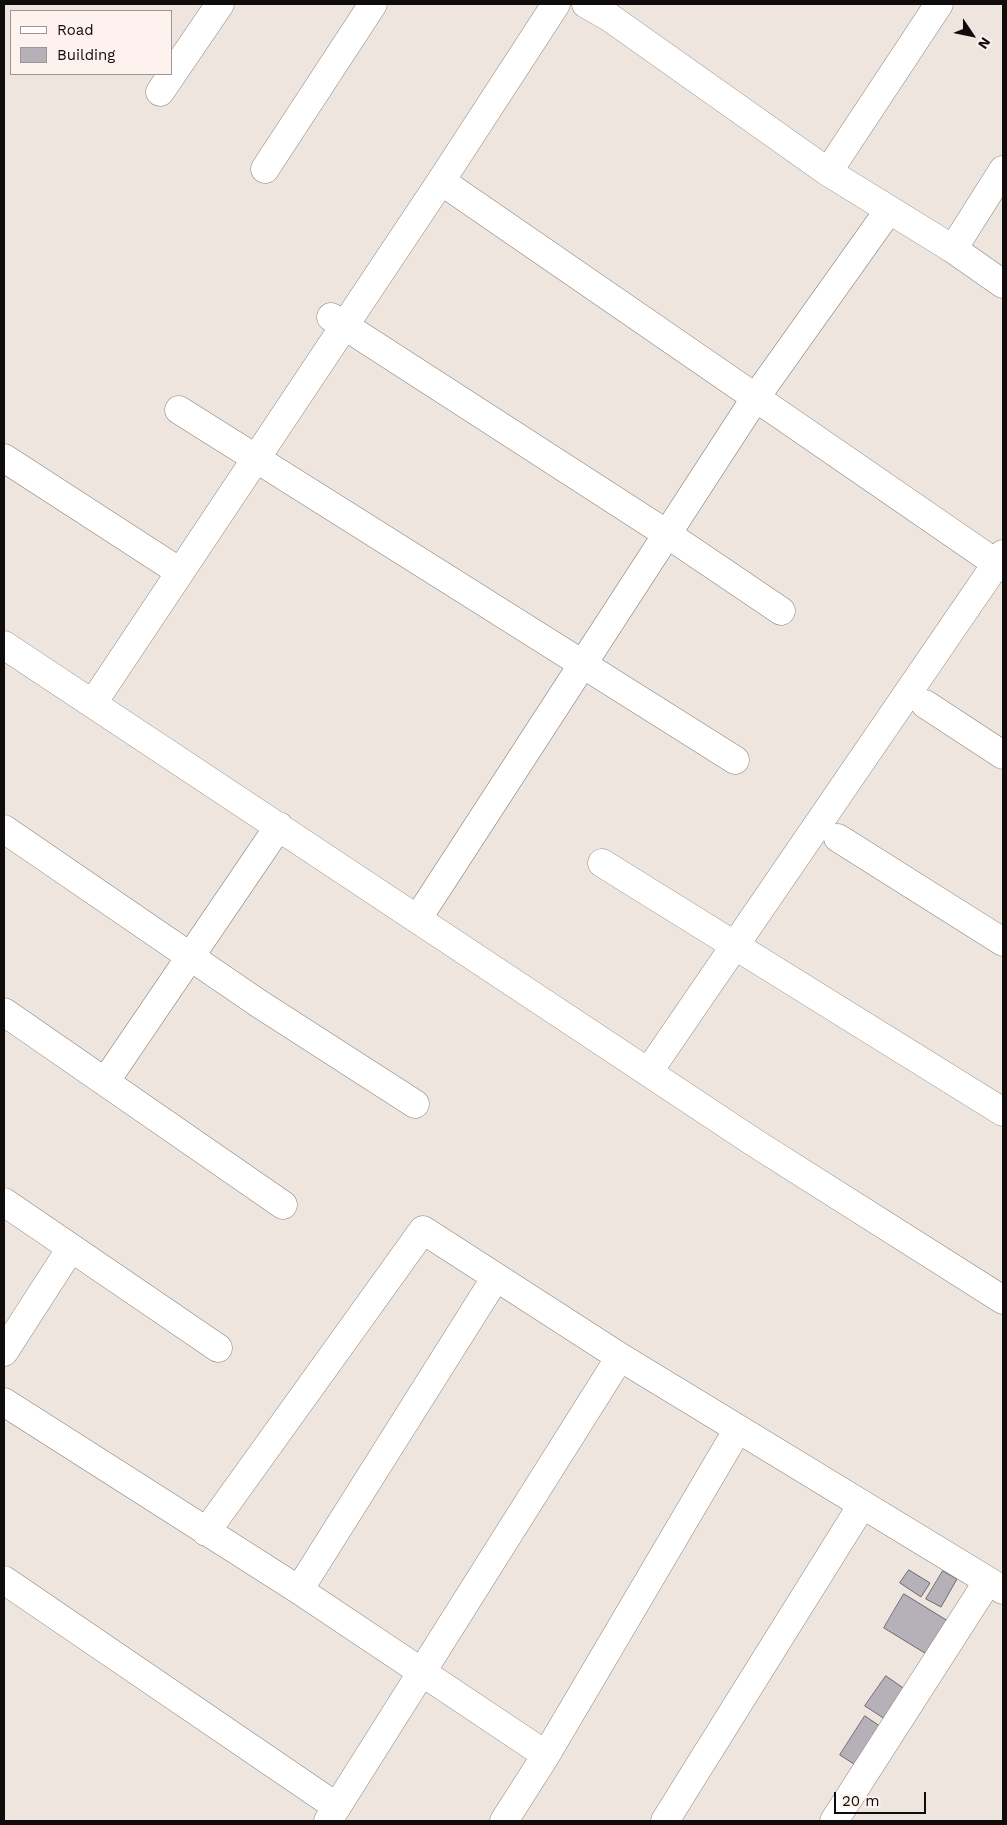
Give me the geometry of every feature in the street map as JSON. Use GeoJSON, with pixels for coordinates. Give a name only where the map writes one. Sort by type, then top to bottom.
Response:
{"type":"FeatureCollection","features":[{"type":"Feature","properties":{"kind":"street"},"geometry":{"type":"LineString","coordinates":[[172,74],[220,4]]}},
{"type":"Feature","properties":{"kind":"street"},"geometry":{"type":"LineString","coordinates":[[265,169],[372,4]]}},
{"type":"Feature","properties":{"kind":"street"},"geometry":{"type":"LineString","coordinates":[[93,704],[255,459],[337,321],[440,181],[556,4]]}},
{"type":"Feature","properties":{"kind":"street"},"geometry":{"type":"LineString","coordinates":[[586,4],[614,10],[828,172],[952,249],[1003,284]]}},
{"type":"Feature","properties":{"kind":"street"},"geometry":{"type":"LineString","coordinates":[[828,172],[940,4]]}},
{"type":"Feature","properties":{"kind":"street"},"geometry":{"type":"LineString","coordinates":[[160,92],[172,75]]}},
{"type":"Feature","properties":{"kind":"street"},"geometry":{"type":"LineString","coordinates":[[952,249],[1003,170]]}},
{"type":"Feature","properties":{"kind":"street"},"geometry":{"type":"LineString","coordinates":[[440,181],[1001,562],[649,1072]]}},
{"type":"Feature","properties":{"kind":"street"},"geometry":{"type":"LineString","coordinates":[[418,918],[756,397],[889,210]]}},
{"type":"Feature","properties":{"kind":"street"},"geometry":{"type":"LineString","coordinates":[[337,321],[667,534],[781,611]]}},
{"type":"Feature","properties":{"kind":"street"},"geometry":{"type":"LineString","coordinates":[[179,410],[735,760]]}},
{"type":"Feature","properties":{"kind":"street"},"geometry":{"type":"LineString","coordinates":[[4,458],[180,572]]}},
{"type":"Feature","properties":{"kind":"street"},"geometry":{"type":"LineString","coordinates":[[4,645],[755,1143],[1003,1300]]}},
{"type":"Feature","properties":{"kind":"street"},"geometry":{"type":"LineString","coordinates":[[925,704],[1003,755]]}},
{"type":"Feature","properties":{"kind":"street"},"geometry":{"type":"LineString","coordinates":[[105,1082],[279,826]]}},
{"type":"Feature","properties":{"kind":"street"},"geometry":{"type":"LineString","coordinates":[[4,829],[258,1003],[415,1104]]}},
{"type":"Feature","properties":{"kind":"street"},"geometry":{"type":"LineString","coordinates":[[838,838],[1003,942]]}},
{"type":"Feature","properties":{"kind":"street"},"geometry":{"type":"LineString","coordinates":[[602,863],[1003,1112]]}},
{"type":"Feature","properties":{"kind":"street"},"geometry":{"type":"LineString","coordinates":[[4,1012],[283,1205]]}},
{"type":"Feature","properties":{"kind":"street"},"geometry":{"type":"LineString","coordinates":[[4,1202],[218,1348]]}},
{"type":"Feature","properties":{"kind":"street"},"geometry":{"type":"LineString","coordinates":[[206,1532],[423,1230],[620,1357],[996,1586],[834,1821]]}},
{"type":"Feature","properties":{"kind":"street"},"geometry":{"type":"LineString","coordinates":[[4,1352],[71,1248]]}},
{"type":"Feature","properties":{"kind":"street"},"geometry":{"type":"LineString","coordinates":[[299,1590],[496,1277]]}},
{"type":"Feature","properties":{"kind":"street"},"geometry":{"type":"LineString","coordinates":[[4,1580],[332,1814],[620,1357]]}},
{"type":"Feature","properties":{"kind":"street"},"geometry":{"type":"LineString","coordinates":[[4,1402],[299,1590],[546,1755]]}},
{"type":"Feature","properties":{"kind":"street"},"geometry":{"type":"LineString","coordinates":[[504,1821],[546,1755],[738,1429]]}},
{"type":"Feature","properties":{"kind":"street"},"geometry":{"type":"LineString","coordinates":[[665,1821],[862,1505]]}},
{"type":"Feature","properties":{"kind":"building"},"geometry":{"type":"Polygon","coordinates":[[[909,1570],[930,1583],[921,1597],[900,1583],[909,1570]]]}},
{"type":"Feature","properties":{"kind":"building"},"geometry":{"type":"Polygon","coordinates":[[[943,1571],[957,1579],[941,1607],[926,1599],[943,1571]]]}},
{"type":"Feature","properties":{"kind":"building"},"geometry":{"type":"Polygon","coordinates":[[[904,1594],[948,1621],[928,1655],[884,1628],[904,1594]]]}},
{"type":"Feature","properties":{"kind":"building"},"geometry":{"type":"Polygon","coordinates":[[[886,1676],[909,1692],[888,1721],[865,1706],[886,1676]]]}},
{"type":"Feature","properties":{"kind":"building"},"geometry":{"type":"Polygon","coordinates":[[[865,1716],[887,1731],[860,1768],[840,1755],[865,1716]]]}}]}
